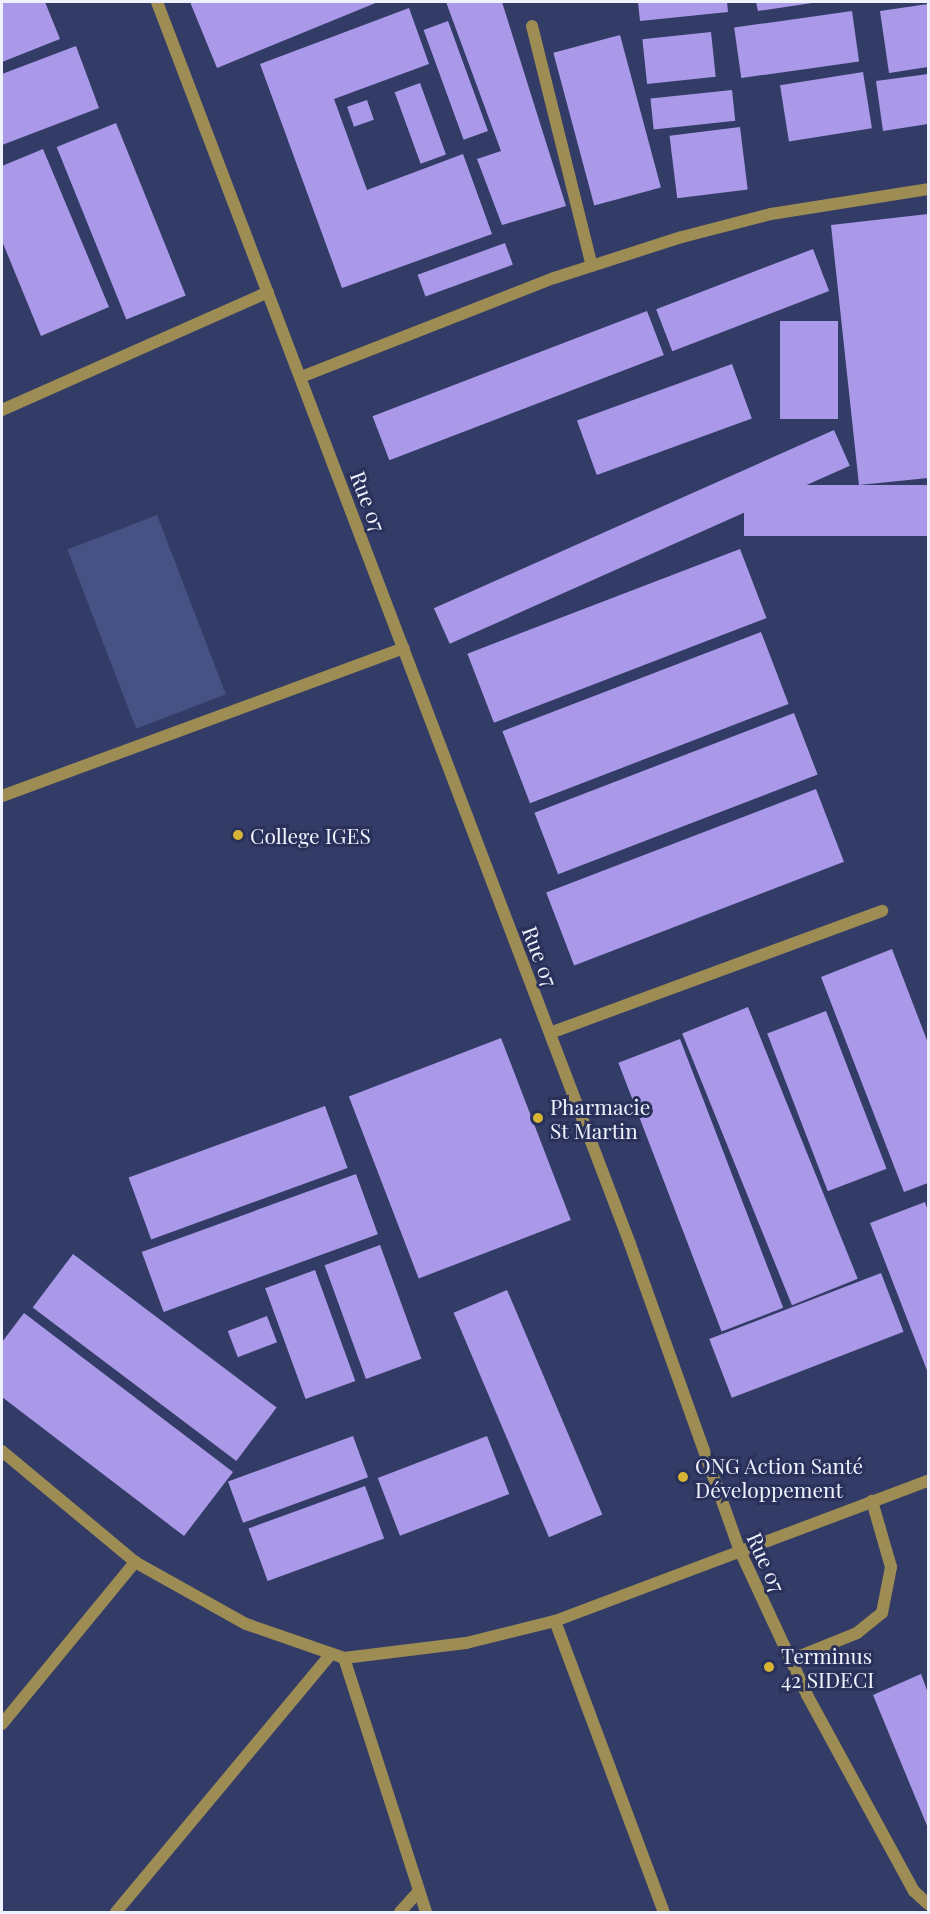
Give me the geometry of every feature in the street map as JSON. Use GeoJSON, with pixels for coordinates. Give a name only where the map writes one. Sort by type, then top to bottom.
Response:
{"type":"FeatureCollection","features":[{"type":"Feature","properties":{"kind":"street","name":"Rue 07"},"geometry":{"type":"LineString","coordinates":[[157,2],[550,1032],[740,1551],[790,1660],[914,1891],[928,1904]]}},
{"type":"Feature","properties":{"kind":"street"},"geometry":{"type":"LineString","coordinates":[[532,26],[592,266]]}},
{"type":"Feature","properties":{"kind":"street"},"geometry":{"type":"LineString","coordinates":[[301,377],[592,266],[771,214],[928,189]]}},
{"type":"Feature","properties":{"kind":"street"},"geometry":{"type":"LineString","coordinates":[[2,410],[268,292]]}},
{"type":"Feature","properties":{"kind":"street"},"geometry":{"type":"LineString","coordinates":[[2,796],[404,648]]}},
{"type":"Feature","properties":{"kind":"street"},"geometry":{"type":"LineString","coordinates":[[550,1032],[882,911]]}},
{"type":"Feature","properties":{"kind":"street"},"geometry":{"type":"LineString","coordinates":[[2,1451],[135,1562],[246,1624],[329,1656],[344,1658],[466,1643],[555,1621],[928,1481]]}},
{"type":"Feature","properties":{"kind":"street"},"geometry":{"type":"LineString","coordinates":[[790,1660],[856,1633],[882,1613],[891,1567],[872,1501]]}},
{"type":"Feature","properties":{"kind":"street"},"geometry":{"type":"LineString","coordinates":[[2,1724],[135,1562]]}},
{"type":"Feature","properties":{"kind":"street"},"geometry":{"type":"LineString","coordinates":[[555,1621],[664,1912]]}},
{"type":"Feature","properties":{"kind":"street"},"geometry":{"type":"LineString","coordinates":[[116,1912],[329,1656]]}},
{"type":"Feature","properties":{"kind":"street"},"geometry":{"type":"LineString","coordinates":[[344,1658],[426,1912]]}},
{"type":"Feature","properties":{"kind":"street"},"geometry":{"type":"LineString","coordinates":[[914,1891],[928,1886]]}},
{"type":"Feature","properties":{"kind":"street"},"geometry":{"type":"LineString","coordinates":[[400,1912],[419,1891]]}},
{"type":"Feature","properties":{"kind":"shaded area"},"geometry":{"type":"Polygon","coordinates":[[[157,515],[226,694],[136,729],[67,549],[157,515]]]}},
{"type":"Feature","properties":{"kind":"building"},"geometry":{"type":"Polygon","coordinates":[[[2,2],[45,2],[60,39],[2,62],[2,2]]]}},
{"type":"Feature","properties":{"kind":"building"},"geometry":{"type":"Polygon","coordinates":[[[190,2],[378,2],[217,68],[190,2]]]}},
{"type":"Feature","properties":{"kind":"building"},"geometry":{"type":"Polygon","coordinates":[[[446,2],[502,2],[566,206],[502,225],[477,159],[501,151],[446,2]]]}},
{"type":"Feature","properties":{"kind":"building"},"geometry":{"type":"Polygon","coordinates":[[[638,2],[727,2],[728,12],[640,21],[638,2]]]}},
{"type":"Feature","properties":{"kind":"building"},"geometry":{"type":"Polygon","coordinates":[[[756,2],[812,2],[812,3],[758,11],[756,2]]]}},
{"type":"Feature","properties":{"kind":"building"},"geometry":{"type":"Polygon","coordinates":[[[928,4],[928,67],[889,73],[880,11],[928,4]]]}},
{"type":"Feature","properties":{"kind":"building"},"geometry":{"type":"Polygon","coordinates":[[[409,8],[429,64],[334,99],[367,190],[463,154],[492,234],[342,288],[260,64],[409,8]]]}},
{"type":"Feature","properties":{"kind":"building"},"geometry":{"type":"Polygon","coordinates":[[[852,11],[859,62],[741,78],[734,28],[852,11]]]}},
{"type":"Feature","properties":{"kind":"building"},"geometry":{"type":"Polygon","coordinates":[[[448,21],[488,131],[464,140],[424,30],[448,21]]]}},
{"type":"Feature","properties":{"kind":"building"},"geometry":{"type":"Polygon","coordinates":[[[711,32],[716,77],[647,84],[642,39],[711,32]]]}},
{"type":"Feature","properties":{"kind":"building"},"geometry":{"type":"Polygon","coordinates":[[[620,35],[661,188],[594,205],[553,53],[620,35]]]}},
{"type":"Feature","properties":{"kind":"building"},"geometry":{"type":"Polygon","coordinates":[[[76,46],[99,108],[2,145],[2,74],[76,46]]]}},
{"type":"Feature","properties":{"kind":"building"},"geometry":{"type":"Polygon","coordinates":[[[863,72],[872,128],[789,141],[780,85],[863,72]]]}},
{"type":"Feature","properties":{"kind":"building"},"geometry":{"type":"Polygon","coordinates":[[[928,74],[928,124],[883,131],[876,81],[928,74]]]}},
{"type":"Feature","properties":{"kind":"building"},"geometry":{"type":"Polygon","coordinates":[[[420,83],[446,154],[421,164],[395,92],[420,83]]]}},
{"type":"Feature","properties":{"kind":"building"},"geometry":{"type":"Polygon","coordinates":[[[732,90],[735,121],[654,129],[650,99],[732,90]]]}},
{"type":"Feature","properties":{"kind":"building"},"geometry":{"type":"Polygon","coordinates":[[[367,100],[374,120],[354,127],[347,107],[367,100]]]}},
{"type":"Feature","properties":{"kind":"building"},"geometry":{"type":"Polygon","coordinates":[[[116,123],[186,295],[126,319],[57,147],[116,123]]]}},
{"type":"Feature","properties":{"kind":"building"},"geometry":{"type":"Polygon","coordinates":[[[740,127],[748,190],[677,198],[670,136],[740,127]]]}},
{"type":"Feature","properties":{"kind":"building"},"geometry":{"type":"Polygon","coordinates":[[[43,149],[109,307],[41,336],[2,241],[2,166],[43,149]]]}},
{"type":"Feature","properties":{"kind":"building"},"geometry":{"type":"Polygon","coordinates":[[[928,214],[928,478],[859,485],[831,225],[928,214]]]}},
{"type":"Feature","properties":{"kind":"building"},"geometry":{"type":"Polygon","coordinates":[[[505,243],[513,265],[425,296],[418,275],[505,243]]]}},
{"type":"Feature","properties":{"kind":"building"},"geometry":{"type":"Polygon","coordinates":[[[813,249],[829,291],[672,351],[656,309],[813,249]]]}},
{"type":"Feature","properties":{"kind":"building"},"geometry":{"type":"Polygon","coordinates":[[[647,311],[664,355],[389,460],[373,416],[647,311]]]}},
{"type":"Feature","properties":{"kind":"building"},"geometry":{"type":"Polygon","coordinates":[[[780,321],[838,321],[838,419],[780,419],[780,321]]]}},
{"type":"Feature","properties":{"kind":"building"},"geometry":{"type":"Polygon","coordinates":[[[732,364],[752,419],[597,475],[577,420],[732,364]]]}},
{"type":"Feature","properties":{"kind":"building"},"geometry":{"type":"Polygon","coordinates":[[[834,430],[850,466],[450,644],[434,608],[834,430]]]}},
{"type":"Feature","properties":{"kind":"building"},"geometry":{"type":"Polygon","coordinates":[[[744,485],[928,485],[928,536],[744,536],[744,485]]]}},
{"type":"Feature","properties":{"kind":"building"},"geometry":{"type":"Polygon","coordinates":[[[740,549],[767,618],[494,723],[467,654],[740,549]]]}},
{"type":"Feature","properties":{"kind":"building"},"geometry":{"type":"Polygon","coordinates":[[[761,632],[789,704],[530,803],[502,731],[761,632]]]}},
{"type":"Feature","properties":{"kind":"building"},"geometry":{"type":"Polygon","coordinates":[[[794,713],[818,775],[558,874],[534,813],[794,713]]]}},
{"type":"Feature","properties":{"kind":"building"},"geometry":{"type":"Polygon","coordinates":[[[816,789],[844,862],[574,965],[546,893],[816,789]]]}},
{"type":"Feature","properties":{"kind":"building"},"geometry":{"type":"Polygon","coordinates":[[[892,949],[928,1043],[928,1183],[904,1192],[821,977],[892,949]]]}},
{"type":"Feature","properties":{"kind":"building"},"geometry":{"type":"Polygon","coordinates":[[[748,1007],[858,1279],[792,1305],[682,1034],[748,1007]]]}},
{"type":"Feature","properties":{"kind":"building"},"geometry":{"type":"Polygon","coordinates":[[[826,1011],[887,1169],[828,1191],[767,1034],[826,1011]]]}},
{"type":"Feature","properties":{"kind":"building"},"geometry":{"type":"Polygon","coordinates":[[[501,1038],[571,1220],[419,1278],[349,1096],[501,1038]]]}},
{"type":"Feature","properties":{"kind":"building"},"geometry":{"type":"Polygon","coordinates":[[[680,1039],[783,1308],[722,1332],[618,1063],[680,1039]]]}},
{"type":"Feature","properties":{"kind":"building"},"geometry":{"type":"Polygon","coordinates":[[[325,1106],[348,1168],[151,1240],[129,1177],[325,1106]]]}},
{"type":"Feature","properties":{"kind":"building"},"geometry":{"type":"Polygon","coordinates":[[[356,1174],[378,1234],[164,1312],[142,1252],[356,1174]]]}},
{"type":"Feature","properties":{"kind":"building"},"geometry":{"type":"Polygon","coordinates":[[[925,1202],[928,1211],[928,1373],[870,1223],[925,1202]]]}},
{"type":"Feature","properties":{"kind":"building"},"geometry":{"type":"Polygon","coordinates":[[[380,1245],[421,1359],[366,1379],[325,1265],[380,1245]]]}},
{"type":"Feature","properties":{"kind":"building"},"geometry":{"type":"Polygon","coordinates":[[[73,1254],[277,1407],[236,1461],[33,1308],[73,1254]]]}},
{"type":"Feature","properties":{"kind":"building"},"geometry":{"type":"Polygon","coordinates":[[[315,1270],[355,1381],[306,1399],[265,1288],[315,1270]]]}},
{"type":"Feature","properties":{"kind":"building"},"geometry":{"type":"Polygon","coordinates":[[[881,1273],[904,1332],[732,1398],[709,1339],[881,1273]]]}},
{"type":"Feature","properties":{"kind":"building"},"geometry":{"type":"Polygon","coordinates":[[[507,1290],[602,1515],[549,1537],[454,1313],[507,1290]]]}},
{"type":"Feature","properties":{"kind":"building"},"geometry":{"type":"Polygon","coordinates":[[[24,1313],[233,1472],[184,1536],[2,1397],[2,1342],[24,1313]]]}},
{"type":"Feature","properties":{"kind":"building"},"geometry":{"type":"Polygon","coordinates":[[[267,1316],[277,1342],[238,1357],[228,1331],[267,1316]]]}},
{"type":"Feature","properties":{"kind":"building"},"geometry":{"type":"Polygon","coordinates":[[[353,1436],[368,1477],[243,1523],[228,1481],[353,1436]]]}},
{"type":"Feature","properties":{"kind":"building"},"geometry":{"type":"Polygon","coordinates":[[[487,1436],[509,1494],[400,1536],[378,1478],[487,1436]]]}},
{"type":"Feature","properties":{"kind":"building"},"geometry":{"type":"Polygon","coordinates":[[[365,1486],[384,1539],[268,1581],[248,1528],[365,1486]]]}},
{"type":"Feature","properties":{"kind":"building"},"geometry":{"type":"Polygon","coordinates":[[[921,1674],[928,1693],[928,1828],[873,1695],[921,1674]]]}},
{"type":"Feature","properties":{"kind":"place","name":"College IGES"},"geometry":{"type":"Point","coordinates":[238,835]}},
{"type":"Feature","properties":{"kind":"place","name":"Pharmacie St Martin"},"geometry":{"type":"Point","coordinates":[538,1118]}},
{"type":"Feature","properties":{"kind":"place","name":"ONG Action Santé Développement"},"geometry":{"type":"Point","coordinates":[683,1477]}},
{"type":"Feature","properties":{"kind":"place","name":"Terminus 42 SIDECI"},"geometry":{"type":"Point","coordinates":[769,1667]}}]}
